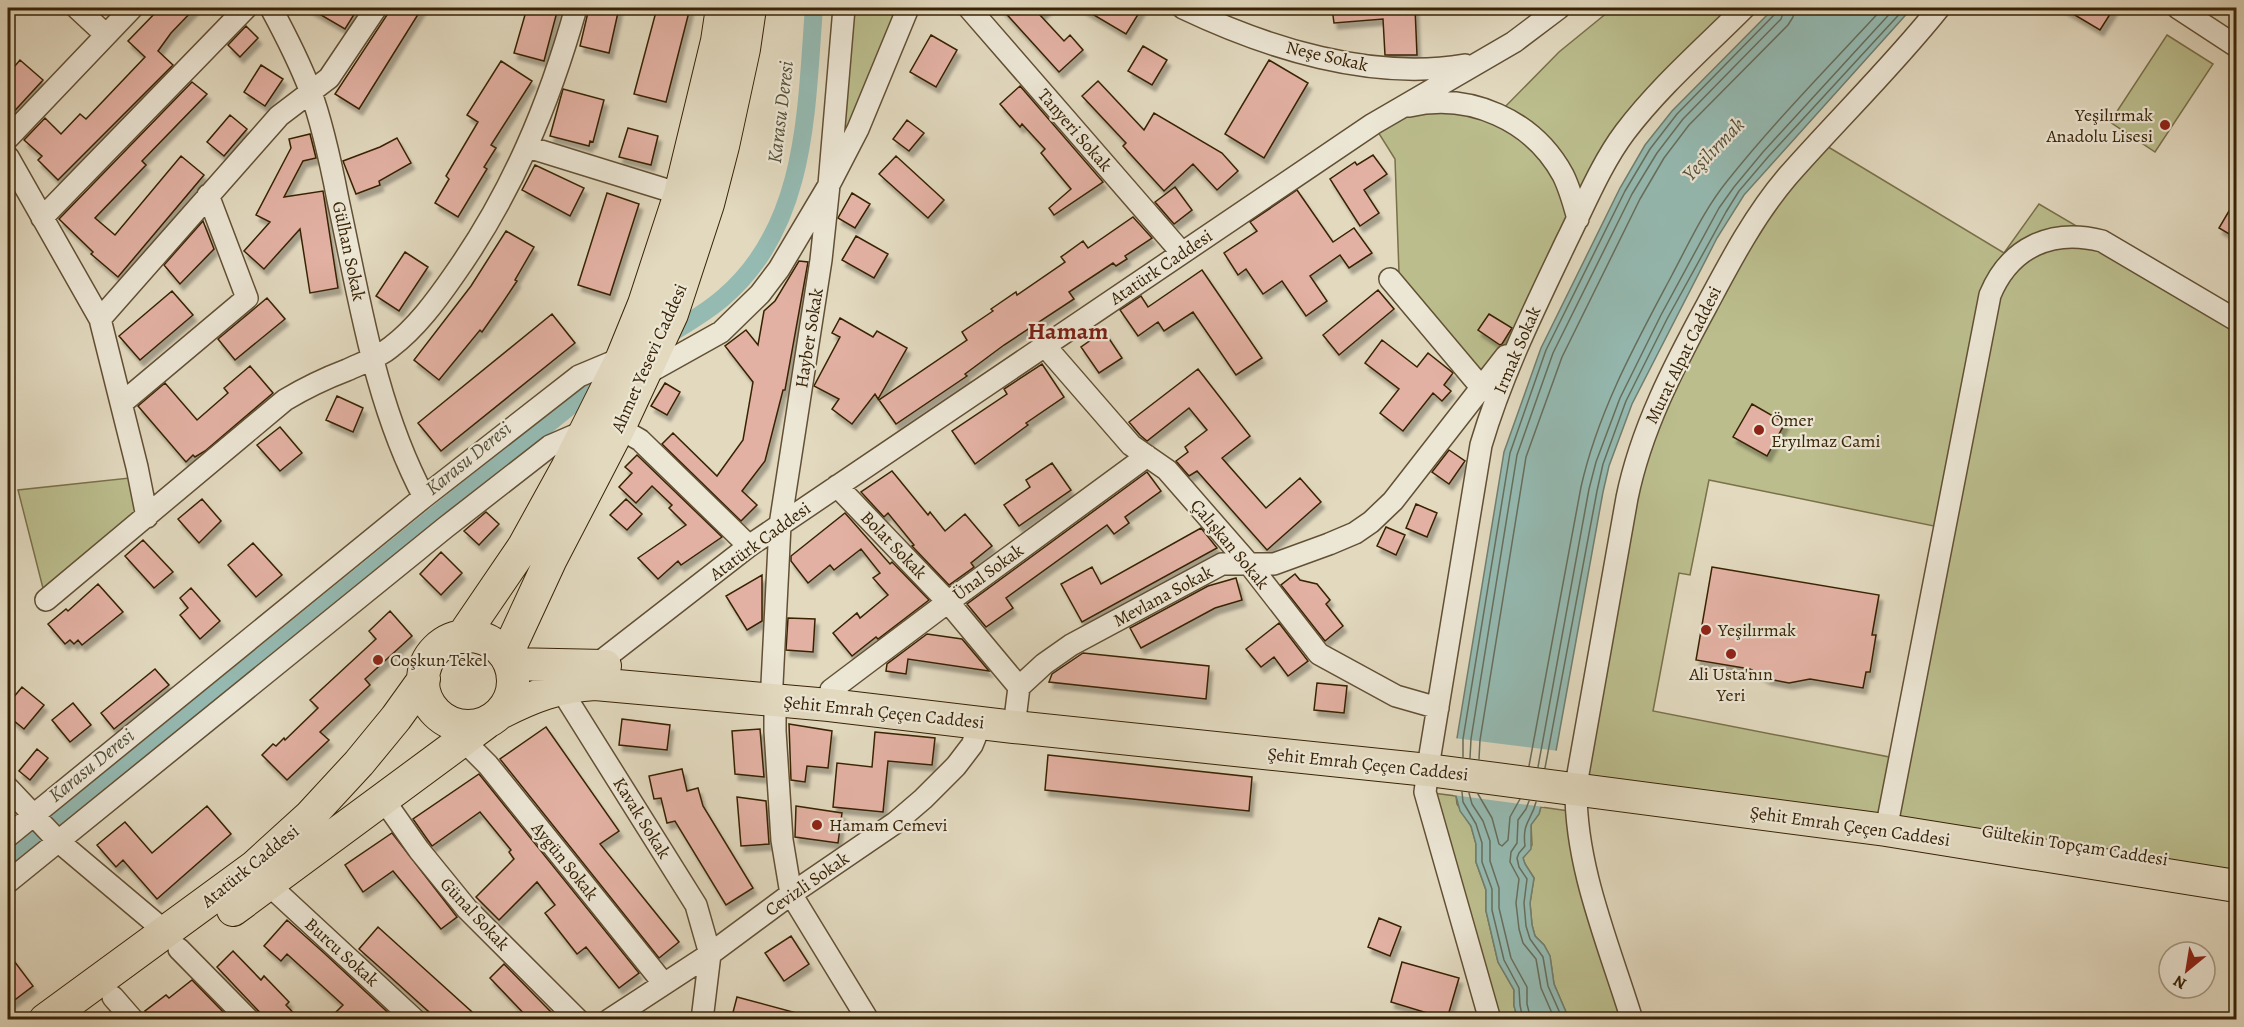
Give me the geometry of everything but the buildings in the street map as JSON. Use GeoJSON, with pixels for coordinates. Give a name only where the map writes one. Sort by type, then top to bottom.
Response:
{"type":"FeatureCollection","features":[{"type":"Feature","properties":{"kind":"highway","name":"Ahmet Yesevi Caddesi"},"geometry":{"type":"LineString","coordinates":[[633,367],[634,329],[680,194],[717,41],[722,8]]}},
{"type":"Feature","properties":{"kind":"highway","name":"Ahmet Yesevi Caddesi"},"geometry":{"type":"LineString","coordinates":[[508,660],[607,421],[633,367],[672,314],[708,204],[723,146],[744,49],[750,8]]}},
{"type":"Feature","properties":{"kind":"highway","name":"Ahmet Yesevi Caddesi"},"geometry":{"type":"LineString","coordinates":[[462,637],[607,421]]}},
{"type":"Feature","properties":{"kind":"highway"},"geometry":{"type":"LineString","coordinates":[[462,637],[485,640],[493,644],[508,660]]}},
{"type":"Feature","properties":{"kind":"highway","name":"Atatürk Caddesi"},"geometry":{"type":"LineString","coordinates":[[81,1020],[123,1008],[173,940],[310,816],[359,763],[424,679],[425,669],[435,652],[451,640],[462,637]]}},
{"type":"Feature","properties":{"kind":"highway","name":"Şehit Emrah Çeçen Caddesi"},"geometry":{"type":"LineString","coordinates":[[508,660],[596,665],[981,723],[1017,708]]}},
{"type":"Feature","properties":{"kind":"highway","name":"Atatürk Caddesi"},"geometry":{"type":"LineString","coordinates":[[45,1020],[268,884],[483,725],[506,706],[513,681],[508,660]]}},
{"type":"Feature","properties":{"kind":"highway"},"geometry":{"type":"LineString","coordinates":[[424,679],[424,689],[431,707],[444,719],[460,725],[483,725]]}},
{"type":"Feature","properties":{"kind":"highway","name":"Şehit Emrah Çeçen Caddesi"},"geometry":{"type":"LineString","coordinates":[[483,725],[528,699],[560,688],[595,684],[773,692],[831,690],[1017,708],[1566,780]]}},
{"type":"Feature","properties":{"kind":"highway","name":"Gültekin Topçam Caddesi"},"geometry":{"type":"LineString","coordinates":[[1566,780],[2236,871]]}},
{"type":"Feature","properties":{"kind":"highway","name":"Şehit Emrah Çeçen Caddesi"},"geometry":{"type":"LineString","coordinates":[[1887,823],[2236,886]]}},
{"type":"Feature","properties":{"kind":"street"},"geometry":{"type":"LineString","coordinates":[[77,8],[106,34]]}},
{"type":"Feature","properties":{"kind":"street"},"geometry":{"type":"LineString","coordinates":[[8,138],[132,8]]}},
{"type":"Feature","properties":{"kind":"street"},"geometry":{"type":"LineString","coordinates":[[42,218],[246,8]]}},
{"type":"Feature","properties":{"kind":"street","name":"Gülhan Sokak"},"geometry":{"type":"LineString","coordinates":[[271,8],[290,42],[311,92],[332,170],[373,359],[392,428],[406,464],[424,497]]}},
{"type":"Feature","properties":{"kind":"street"},"geometry":{"type":"LineString","coordinates":[[100,319],[279,116],[329,78],[376,8]]}},
{"type":"Feature","properties":{"kind":"street"},"geometry":{"type":"LineString","coordinates":[[46,600],[285,400],[310,386],[373,359],[391,348],[435,301],[487,225],[528,147],[549,97],[576,8]]}},
{"type":"Feature","properties":{"kind":"street"},"geometry":{"type":"LineString","coordinates":[[8,836],[424,497],[579,375],[633,367],[721,332],[748,307],[779,269],[829,185],[844,8]]}},
{"type":"Feature","properties":{"kind":"street","name":"Hayber Sokak"},"geometry":{"type":"LineString","coordinates":[[791,894],[782,840],[773,692],[780,525],[821,260],[829,185],[858,129],[908,8]]}},
{"type":"Feature","properties":{"kind":"street","name":"Tanyeri Sokak"},"geometry":{"type":"LineString","coordinates":[[969,8],[1182,253]]}},
{"type":"Feature","properties":{"kind":"street","name":"Neşe Sokak"},"geometry":{"type":"LineString","coordinates":[[1183,8],[1267,42],[1369,67],[1441,69],[1477,63]]}},
{"type":"Feature","properties":{"kind":"street","name":"Atatürk Caddesi"},"geometry":{"type":"LineString","coordinates":[[596,665],[749,546],[1397,108],[1514,42],[1559,8]]}},
{"type":"Feature","properties":{"kind":"street","name":"Irmak Sokak"},"geometry":{"type":"LineString","coordinates":[[1490,1020],[1425,792],[1481,445],[1491,412],[1521,337],[1601,172],[1630,126],[1654,95],[1744,8]]}},
{"type":"Feature","properties":{"kind":"street","name":"Murat Alpat Caddesi"},"geometry":{"type":"LineString","coordinates":[[1632,1020],[1590,883],[1576,812],[1566,780],[1632,473],[1653,415],[1703,312],[1736,249],[1761,211],[1787,177],[1939,8]]}},
{"type":"Feature","properties":{"kind":"street"},"geometry":{"type":"LineString","coordinates":[[2190,11],[2236,46]]}},
{"type":"Feature","properties":{"kind":"street"},"geometry":{"type":"LineString","coordinates":[[1397,108],[1422,103],[1448,102],[1474,105],[1518,125],[1551,157],[1563,176],[1578,219]]}},
{"type":"Feature","properties":{"kind":"street"},"geometry":{"type":"LineString","coordinates":[[528,147],[680,194]]}},
{"type":"Feature","properties":{"kind":"street"},"geometry":{"type":"LineString","coordinates":[[8,157],[100,319],[122,403],[147,517]]}},
{"type":"Feature","properties":{"kind":"street"},"geometry":{"type":"LineString","coordinates":[[122,403],[247,298],[208,195]]}},
{"type":"Feature","properties":{"kind":"street"},"geometry":{"type":"LineString","coordinates":[[1887,823],[1990,295],[2003,271],[2012,261],[2035,245],[2061,237],[2088,237],[2102,240],[2236,320]]}},
{"type":"Feature","properties":{"kind":"street"},"geometry":{"type":"LineString","coordinates":[[1390,279],[1481,387]]}},
{"type":"Feature","properties":{"kind":"street","name":"Mevlana Sokak"},"geometry":{"type":"LineString","coordinates":[[1017,708],[1044,664],[1071,645],[1222,564],[1274,564],[1355,533],[1371,522],[1392,501],[1521,337]]}},
{"type":"Feature","properties":{"kind":"street","name":"Çalışkan Sokak"},"geometry":{"type":"LineString","coordinates":[[1045,346],[1131,445],[1167,470],[1249,564],[1319,654],[1396,696],[1438,708]]}},
{"type":"Feature","properties":{"kind":"street"},"geometry":{"type":"LineString","coordinates":[[8,882],[446,527],[550,446],[607,421],[640,440],[749,546]]}},
{"type":"Feature","properties":{"kind":"street","name":"Ünal Sokak"},"geometry":{"type":"LineString","coordinates":[[831,690],[1147,456]]}},
{"type":"Feature","properties":{"kind":"street","name":"Bolat Sokak"},"geometry":{"type":"LineString","coordinates":[[837,486],[948,602],[1017,708]]}},
{"type":"Feature","properties":{"kind":"street","name":"Kavak Sokak"},"geometry":{"type":"LineString","coordinates":[[560,688],[696,905],[710,954]]}},
{"type":"Feature","properties":{"kind":"street","name":"Cevizli Sokak"},"geometry":{"type":"LineString","coordinates":[[609,1020],[710,954],[791,894],[895,823],[956,766],[972,745],[981,723]]}},
{"type":"Feature","properties":{"kind":"street","name":"Aygün Sokak"},"geometry":{"type":"LineString","coordinates":[[483,725],[488,765],[664,984]]}},
{"type":"Feature","properties":{"kind":"street"},"geometry":{"type":"LineString","coordinates":[[8,788],[58,842],[173,940],[249,1020]]}},
{"type":"Feature","properties":{"kind":"street","name":"Günal Sokak"},"geometry":{"type":"LineString","coordinates":[[383,799],[419,850],[467,909],[578,1020]]}},
{"type":"Feature","properties":{"kind":"street","name":"Burcu Sokak"},"geometry":{"type":"LineString","coordinates":[[268,884],[415,1020]]}},
{"type":"Feature","properties":{"kind":"street"},"geometry":{"type":"LineString","coordinates":[[791,894],[868,1020]]}},
{"type":"Feature","properties":{"kind":"street"},"geometry":{"type":"LineString","coordinates":[[702,1020],[710,954]]}},
{"type":"Feature","properties":{"kind":"green space"},"geometry":{"type":"Polygon","coordinates":[[[844,8],[908,8],[829,185],[844,8]]]}},
{"type":"Feature","properties":{"kind":"green space"},"geometry":{"type":"Polygon","coordinates":[[[1613,8],[1744,8],[1654,95],[1521,337],[1481,387],[1391,280],[1399,273],[1395,159],[1373,124],[1397,108],[1498,114],[1559,52],[1613,8]]]}},
{"type":"Feature","properties":{"kind":"green space"},"geometry":{"type":"Polygon","coordinates":[[[2167,35],[2213,64],[2155,152],[2110,122],[2167,35]]]}},
{"type":"Feature","properties":{"kind":"green space"},"geometry":{"type":"Polygon","coordinates":[[[1820,142],[2004,253],[2039,204],[2236,320],[2236,871],[1578,774],[1627,498],[1736,249],[1820,142]],[[1709,480],[1690,575],[1679,573],[1653,711],[1900,759],[1944,528],[1709,480]]]}},
{"type":"Feature","properties":{"kind":"green space"},"geometry":{"type":"Polygon","coordinates":[[[139,477],[147,517],[46,600],[18,490],[139,477]]]}},
{"type":"Feature","properties":{"kind":"green space"},"geometry":{"type":"Polygon","coordinates":[[[1425,792],[1456,796],[1457,804],[1471,826],[1476,844],[1476,862],[1486,890],[1486,911],[1498,962],[1514,990],[1514,1006],[1518,1019],[1490,1019],[1425,792]]]}},
{"type":"Feature","properties":{"kind":"green space"},"geometry":{"type":"Polygon","coordinates":[[[1541,807],[1576,812],[1632,1019],[1569,1019],[1554,984],[1550,956],[1535,936],[1530,903],[1534,878],[1523,858],[1532,845],[1531,824],[1539,814],[1541,807]]]}},
{"type":"Feature","properties":{"kind":"water"},"geometry":{"type":"Polygon","coordinates":[[[1774,8],[1912,8],[1744,195],[1717,238],[1632,404],[1609,466],[1556,751],[1539,814],[1531,825],[1531,849],[1523,858],[1534,878],[1530,903],[1535,936],[1550,956],[1554,984],[1569,1019],[1518,1019],[1514,1006],[1514,990],[1498,962],[1486,911],[1486,890],[1476,862],[1476,844],[1471,826],[1460,811],[1456,796],[1457,738],[1504,452],[1541,348],[1620,188],[1645,145],[1672,111],[1774,8]]]}},
{"type":"Feature","properties":{"kind":"pier"},"geometry":{"type":"Polygon","coordinates":[[[1454,738],[1559,751],[1544,807],[1453,795],[1454,738]]]}},
{"type":"Feature","properties":{"kind":"waterway","name":"Karasu Deresi"},"geometry":{"type":"LineString","coordinates":[[663,338],[702,314],[724,297],[752,268],[772,236],[787,200],[798,163],[804,124],[814,8]]}},
{"type":"Feature","properties":{"kind":"waterway","name":"Karasu Deresi"},"geometry":{"type":"LineString","coordinates":[[8,862],[606,377]]}},
{"type":"Feature","properties":{"kind":"place","name":"Yeşilırmak Anadolu Lisesi"},"geometry":{"type":"Point","coordinates":[2165,125]}},
{"type":"Feature","properties":{"kind":"place","name":"Ömer Eryılmaz Cami"},"geometry":{"type":"Point","coordinates":[1759,430]}},
{"type":"Feature","properties":{"kind":"place","name":"Yeşilırmak"},"geometry":{"type":"Point","coordinates":[1706,630]}},
{"type":"Feature","properties":{"kind":"place","name":"Ali Usta'nın Yeri"},"geometry":{"type":"Point","coordinates":[1731,654]}},
{"type":"Feature","properties":{"kind":"place","name":"Coşkun Tekel"},"geometry":{"type":"Point","coordinates":[378,660]}},
{"type":"Feature","properties":{"kind":"place","name":"Hamam Cemevi"},"geometry":{"type":"Point","coordinates":[817,825]}},
{"type":"Feature","properties":{"kind":"district","name":"Hamam"},"geometry":{"type":"Point","coordinates":[1068,331]}}]}
